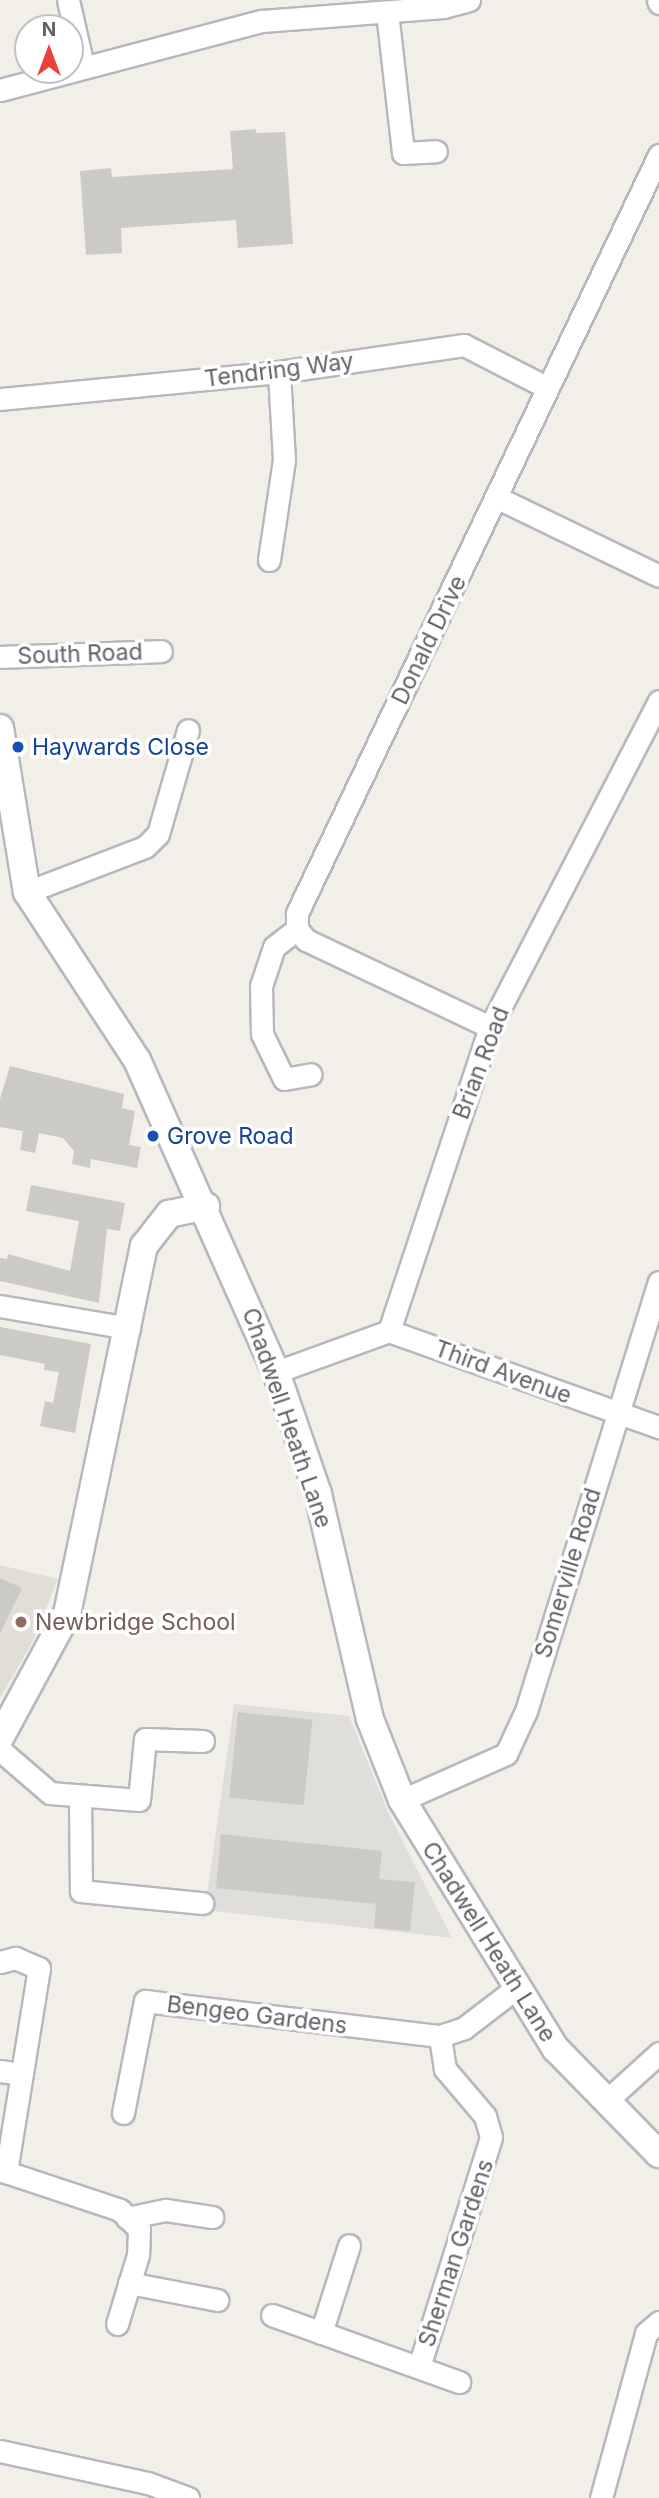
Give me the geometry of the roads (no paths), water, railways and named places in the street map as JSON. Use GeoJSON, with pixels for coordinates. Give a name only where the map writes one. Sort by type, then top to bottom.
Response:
{"type":"FeatureCollection","features":[{"type":"Feature","properties":{"kind":"street"},"geometry":{"type":"LineString","coordinates":[[84,66],[262,21],[387,12],[469,0]]}},
{"type":"Feature","properties":{"kind":"street"},"geometry":{"type":"LineString","coordinates":[[387,12],[403,153],[436,151]]}},
{"type":"Feature","properties":{"kind":"street"},"geometry":{"type":"LineString","coordinates":[[0,90],[21,84]]}},
{"type":"Feature","properties":{"kind":"street","name":"Donald Drive"},"geometry":{"type":"LineString","coordinates":[[297,929],[297,913],[498,498],[659,155]]}},
{"type":"Feature","properties":{"kind":"street","name":"Tendring Way"},"geometry":{"type":"LineString","coordinates":[[0,399],[279,372],[464,345],[548,388]]}},
{"type":"Feature","properties":{"kind":"street"},"geometry":{"type":"LineString","coordinates":[[268,561],[284,460],[279,372]]}},
{"type":"Feature","properties":{"kind":"street"},"geometry":{"type":"LineString","coordinates":[[498,498],[659,576]]}},
{"type":"Feature","properties":{"kind":"street","name":"South Road"},"geometry":{"type":"LineString","coordinates":[[0,657],[161,651]]}},
{"type":"Feature","properties":{"kind":"street","name":"Brian Road"},"geometry":{"type":"LineString","coordinates":[[389,1332],[490,1027],[659,701]]}},
{"type":"Feature","properties":{"kind":"street","name":"Chadwell Heath Lane"},"geometry":{"type":"LineString","coordinates":[[0,728],[6,812],[27,892],[137,1060],[205,1206],[276,1372],[318,1494],[370,1718],[402,1800],[515,1989],[556,2049],[605,2102],[659,2154]]}},
{"type":"Feature","properties":{"kind":"street"},"geometry":{"type":"LineString","coordinates":[[27,892],[145,847],[158,834],[188,730]]}},
{"type":"Feature","properties":{"kind":"street"},"geometry":{"type":"LineString","coordinates":[[311,1074],[284,1079],[262,1034],[261,986],[274,947],[297,929],[306,940],[490,1027]]}},
{"type":"Feature","properties":{"kind":"street"},"geometry":{"type":"LineString","coordinates":[[0,1738],[67,1614],[129,1328],[144,1245],[155,1228],[169,1214],[205,1206]]}},
{"type":"Feature","properties":{"kind":"street","name":"Somerville Road"},"geometry":{"type":"LineString","coordinates":[[402,1800],[506,1754],[526,1711],[659,1282]]}},
{"type":"Feature","properties":{"kind":"street"},"geometry":{"type":"LineString","coordinates":[[0,1306],[129,1328]]}},
{"type":"Feature","properties":{"kind":"street"},"geometry":{"type":"LineString","coordinates":[[276,1372],[389,1332]]}},
{"type":"Feature","properties":{"kind":"street","name":"Third Avenue"},"geometry":{"type":"LineString","coordinates":[[389,1332],[659,1427]]}},
{"type":"Feature","properties":{"kind":"street"},"geometry":{"type":"LineString","coordinates":[[0,1750],[50,1793],[80,1798],[139,1800],[145,1739],[203,1741]]}},
{"type":"Feature","properties":{"kind":"street"},"geometry":{"type":"LineString","coordinates":[[80,1798],[81,1891],[202,1903]]}},
{"type":"Feature","properties":{"kind":"street"},"geometry":{"type":"LineString","coordinates":[[0,1962],[15,1958],[39,1968],[3,2171],[120,2210],[139,2230],[129,2283],[117,2324]]}},
{"type":"Feature","properties":{"kind":"street"},"geometry":{"type":"LineString","coordinates":[[440,2036],[464,2028],[515,1989]]}},
{"type":"Feature","properties":{"kind":"street","name":"Bengeo Gardens"},"geometry":{"type":"LineString","coordinates":[[123,2113],[145,2001],[440,2036]]}},
{"type":"Feature","properties":{"kind":"street","name":"Sherman Gardens"},"geometry":{"type":"LineString","coordinates":[[419,2367],[491,2137],[485,2116],[444,2069],[440,2036]]}},
{"type":"Feature","properties":{"kind":"street"},"geometry":{"type":"LineString","coordinates":[[605,2102],[659,2053]]}},
{"type":"Feature","properties":{"kind":"street"},"geometry":{"type":"LineString","coordinates":[[0,2071],[22,2074]]}},
{"type":"Feature","properties":{"kind":"street"},"geometry":{"type":"LineString","coordinates":[[127,2218],[166,2210],[212,2217]]}},
{"type":"Feature","properties":{"kind":"street"},"geometry":{"type":"LineString","coordinates":[[321,2333],[349,2245]]}},
{"type":"Feature","properties":{"kind":"street"},"geometry":{"type":"LineString","coordinates":[[129,2283],[217,2300]]}},
{"type":"Feature","properties":{"kind":"street","name":"Sherman Gardens"},"geometry":{"type":"LineString","coordinates":[[272,2315],[459,2382]]}},
{"type":"Feature","properties":{"kind":"street"},"geometry":{"type":"LineString","coordinates":[[601,2498],[646,2333],[659,2322]]}},
{"type":"Feature","properties":{"kind":"street"},"geometry":{"type":"LineString","coordinates":[[0,2451],[146,2490],[188,2498]]}},
{"type":"Feature","properties":{"kind":"place","name":"Haywards Close"},"geometry":{"type":"Point","coordinates":[18,747]}},
{"type":"Feature","properties":{"kind":"place","name":"Grove Road"},"geometry":{"type":"Point","coordinates":[153,1136]}},
{"type":"Feature","properties":{"kind":"place","name":"Newbridge School"},"geometry":{"type":"Point","coordinates":[21,1622]}}]}
